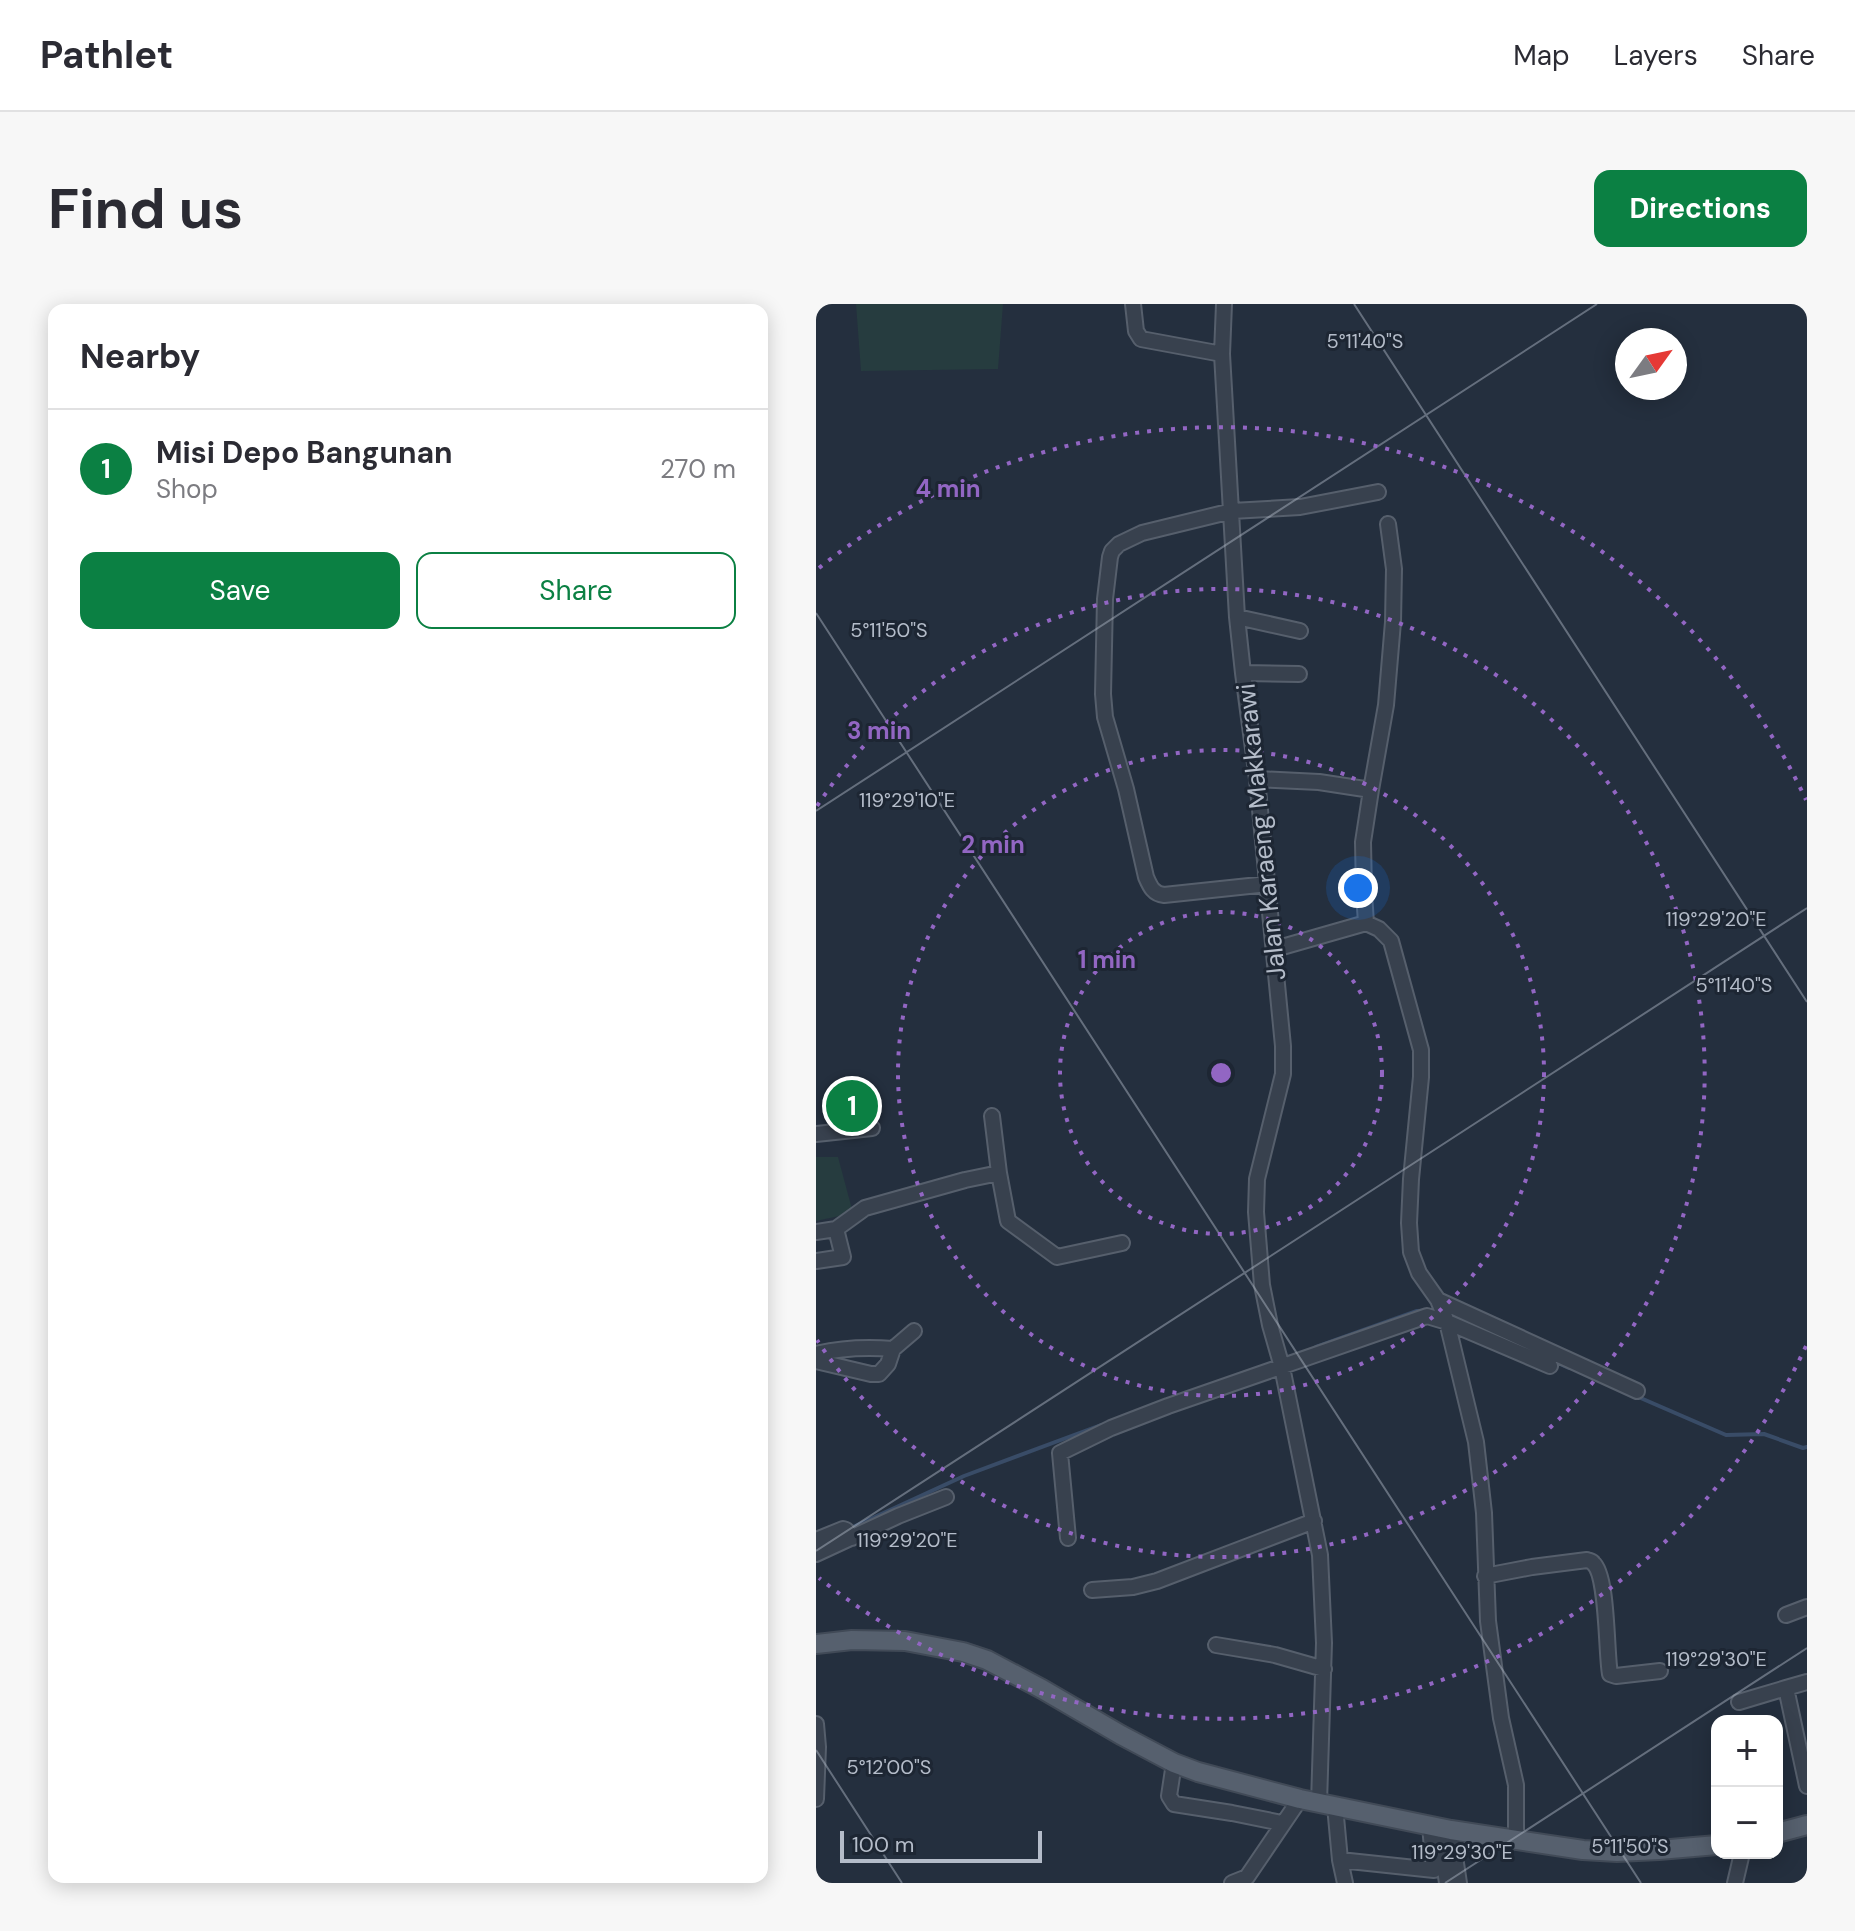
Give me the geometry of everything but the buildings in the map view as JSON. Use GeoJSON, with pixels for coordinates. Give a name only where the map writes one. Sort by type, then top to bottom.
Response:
{"type":"FeatureCollection","features":[{"type":"Feature","properties":{"kind":"main road"},"geometry":{"type":"LineString","coordinates":[[816,1644],[852,1640],[905,1641],[963,1652],[987,1660],[1174,1763],[1300,1799],[1440,1828],[1558,1847],[1617,1852],[1711,1845]]}},
{"type":"Feature","properties":{"kind":"main road"},"geometry":{"type":"LineString","coordinates":[[1783,1831],[1807,1825]]}},
{"type":"Feature","properties":{"kind":"street"},"geometry":{"type":"LineString","coordinates":[[1133,304],[1140,339],[1222,354]]}},
{"type":"Feature","properties":{"kind":"street","name":"Jalan Karaeng Makkarawi"},"geometry":{"type":"LineString","coordinates":[[1224,304],[1222,354],[1237,617],[1283,1034],[1283,1074],[1262,1155],[1256,1196],[1262,1285],[1314,1521],[1322,1573],[1327,1805],[1345,1883]]}},
{"type":"Feature","properties":{"kind":"street"},"geometry":{"type":"LineString","coordinates":[[1268,884],[1164,895],[1158,894],[1150,886],[1105,717],[1105,599],[1112,551],[1119,544],[1142,533],[1232,511],[1300,507],[1378,492]]}},
{"type":"Feature","properties":{"kind":"street"},"geometry":{"type":"LineString","coordinates":[[1366,923],[1363,842],[1386,705],[1393,622],[1394,569],[1388,524]]}},
{"type":"Feature","properties":{"kind":"street"},"geometry":{"type":"LineString","coordinates":[[1237,617],[1300,631]]}},
{"type":"Feature","properties":{"kind":"street"},"geometry":{"type":"LineString","coordinates":[[1243,673],[1299,674]]}},
{"type":"Feature","properties":{"kind":"street"},"geometry":{"type":"LineString","coordinates":[[1257,779],[1319,782],[1371,790]]}},
{"type":"Feature","properties":{"kind":"street"},"geometry":{"type":"LineString","coordinates":[[1275,949],[1366,923],[1379,929],[1391,941],[1421,1050],[1411,1179],[1411,1252],[1419,1273],[1443,1311],[1473,1426],[1484,1513],[1488,1621],[1501,1718],[1516,1785],[1516,1839]]}},
{"type":"Feature","properties":{"kind":"street"},"geometry":{"type":"LineString","coordinates":[[992,1116],[1008,1221],[1057,1257],[1122,1243]]}},
{"type":"Feature","properties":{"kind":"street"},"geometry":{"type":"LineString","coordinates":[[816,1134],[872,1128]]}},
{"type":"Feature","properties":{"kind":"street"},"geometry":{"type":"LineString","coordinates":[[816,1232],[836,1229],[865,1208],[999,1173]]}},
{"type":"Feature","properties":{"kind":"street"},"geometry":{"type":"LineString","coordinates":[[816,1261],[843,1257],[836,1229]]}},
{"type":"Feature","properties":{"kind":"street"},"geometry":{"type":"LineString","coordinates":[[1068,1538],[1060,1453],[1111,1428],[1280,1362],[1419,1318],[1434,1317],[1443,1311]]}},
{"type":"Feature","properties":{"kind":"street"},"geometry":{"type":"LineString","coordinates":[[1443,1311],[1550,1366]]}},
{"type":"Feature","properties":{"kind":"street"},"geometry":{"type":"LineString","coordinates":[[1443,1311],[1637,1391]]}},
{"type":"Feature","properties":{"kind":"street"},"geometry":{"type":"LineString","coordinates":[[816,1361],[877,1375],[888,1364],[893,1349],[914,1331]]}},
{"type":"Feature","properties":{"kind":"street"},"geometry":{"type":"LineString","coordinates":[[816,1354],[871,1347],[893,1349]]}},
{"type":"Feature","properties":{"kind":"street"},"geometry":{"type":"LineString","coordinates":[[816,1554],[850,1534],[946,1497]]}},
{"type":"Feature","properties":{"kind":"street"},"geometry":{"type":"LineString","coordinates":[[1092,1590],[1133,1587],[1157,1581],[1314,1521]]}},
{"type":"Feature","properties":{"kind":"street"},"geometry":{"type":"LineString","coordinates":[[816,1540],[841,1529],[850,1534]]}},
{"type":"Feature","properties":{"kind":"street"},"geometry":{"type":"LineString","coordinates":[[1485,1576],[1592,1561],[1603,1595],[1610,1674],[1660,1671]]}},
{"type":"Feature","properties":{"kind":"street"},"geometry":{"type":"LineString","coordinates":[[1786,1615],[1807,1607]]}},
{"type":"Feature","properties":{"kind":"street"},"geometry":{"type":"LineString","coordinates":[[1216,1645],[1275,1655],[1324,1669]]}},
{"type":"Feature","properties":{"kind":"street"},"geometry":{"type":"LineString","coordinates":[[1739,1702],[1807,1682]]}},
{"type":"Feature","properties":{"kind":"street"},"geometry":{"type":"LineString","coordinates":[[1786,1688],[1807,1786]]}},
{"type":"Feature","properties":{"kind":"street"},"geometry":{"type":"LineString","coordinates":[[816,1724],[816,1799]]}},
{"type":"Feature","properties":{"kind":"street"},"geometry":{"type":"LineString","coordinates":[[1174,1763],[1169,1796],[1174,1804],[1282,1823]]}},
{"type":"Feature","properties":{"kind":"street"},"geometry":{"type":"LineString","coordinates":[[1232,1883],[1248,1880],[1300,1799]]}},
{"type":"Feature","properties":{"kind":"street"},"geometry":{"type":"LineString","coordinates":[[1340,1860],[1434,1870],[1440,1828]]}},
{"type":"Feature","properties":{"kind":"street"},"geometry":{"type":"LineString","coordinates":[[1440,1828],[1447,1883]]}},
{"type":"Feature","properties":{"kind":"street"},"geometry":{"type":"LineString","coordinates":[[1440,1828],[1459,1883]]}},
{"type":"Feature","properties":{"kind":"street"},"geometry":{"type":"LineString","coordinates":[[1735,1883],[1741,1859]]}},
{"type":"Feature","properties":{"kind":"green space"},"geometry":{"type":"Polygon","coordinates":[[[856,304],[1003,304],[998,369],[861,371],[856,304]]]}},
{"type":"Feature","properties":{"kind":"green space"},"geometry":{"type":"Polygon","coordinates":[[[816,1157],[838,1157],[853,1213],[816,1221],[816,1157]]]}},
{"type":"Feature","properties":{"kind":"waterway"},"geometry":{"type":"LineString","coordinates":[[1316,1347],[1417,1311],[1437,1310]]}},
{"type":"Feature","properties":{"kind":"waterway"},"geometry":{"type":"LineString","coordinates":[[1449,1315],[1488,1332]]}},
{"type":"Feature","properties":{"kind":"waterway"},"geometry":{"type":"LineString","coordinates":[[1551,1360],[1569,1368]]}},
{"type":"Feature","properties":{"kind":"waterway"},"geometry":{"type":"LineString","coordinates":[[1636,1396],[1726,1435],[1764,1434],[1807,1447]]}},
{"type":"Feature","properties":{"kind":"waterway"},"geometry":{"type":"LineString","coordinates":[[851,1528],[964,1476],[1101,1425]]}},
{"type":"Feature","properties":{"kind":"place","name":"Misi Depo Bangunan"},"geometry":{"type":"Point","coordinates":[852,1106]}}]}
